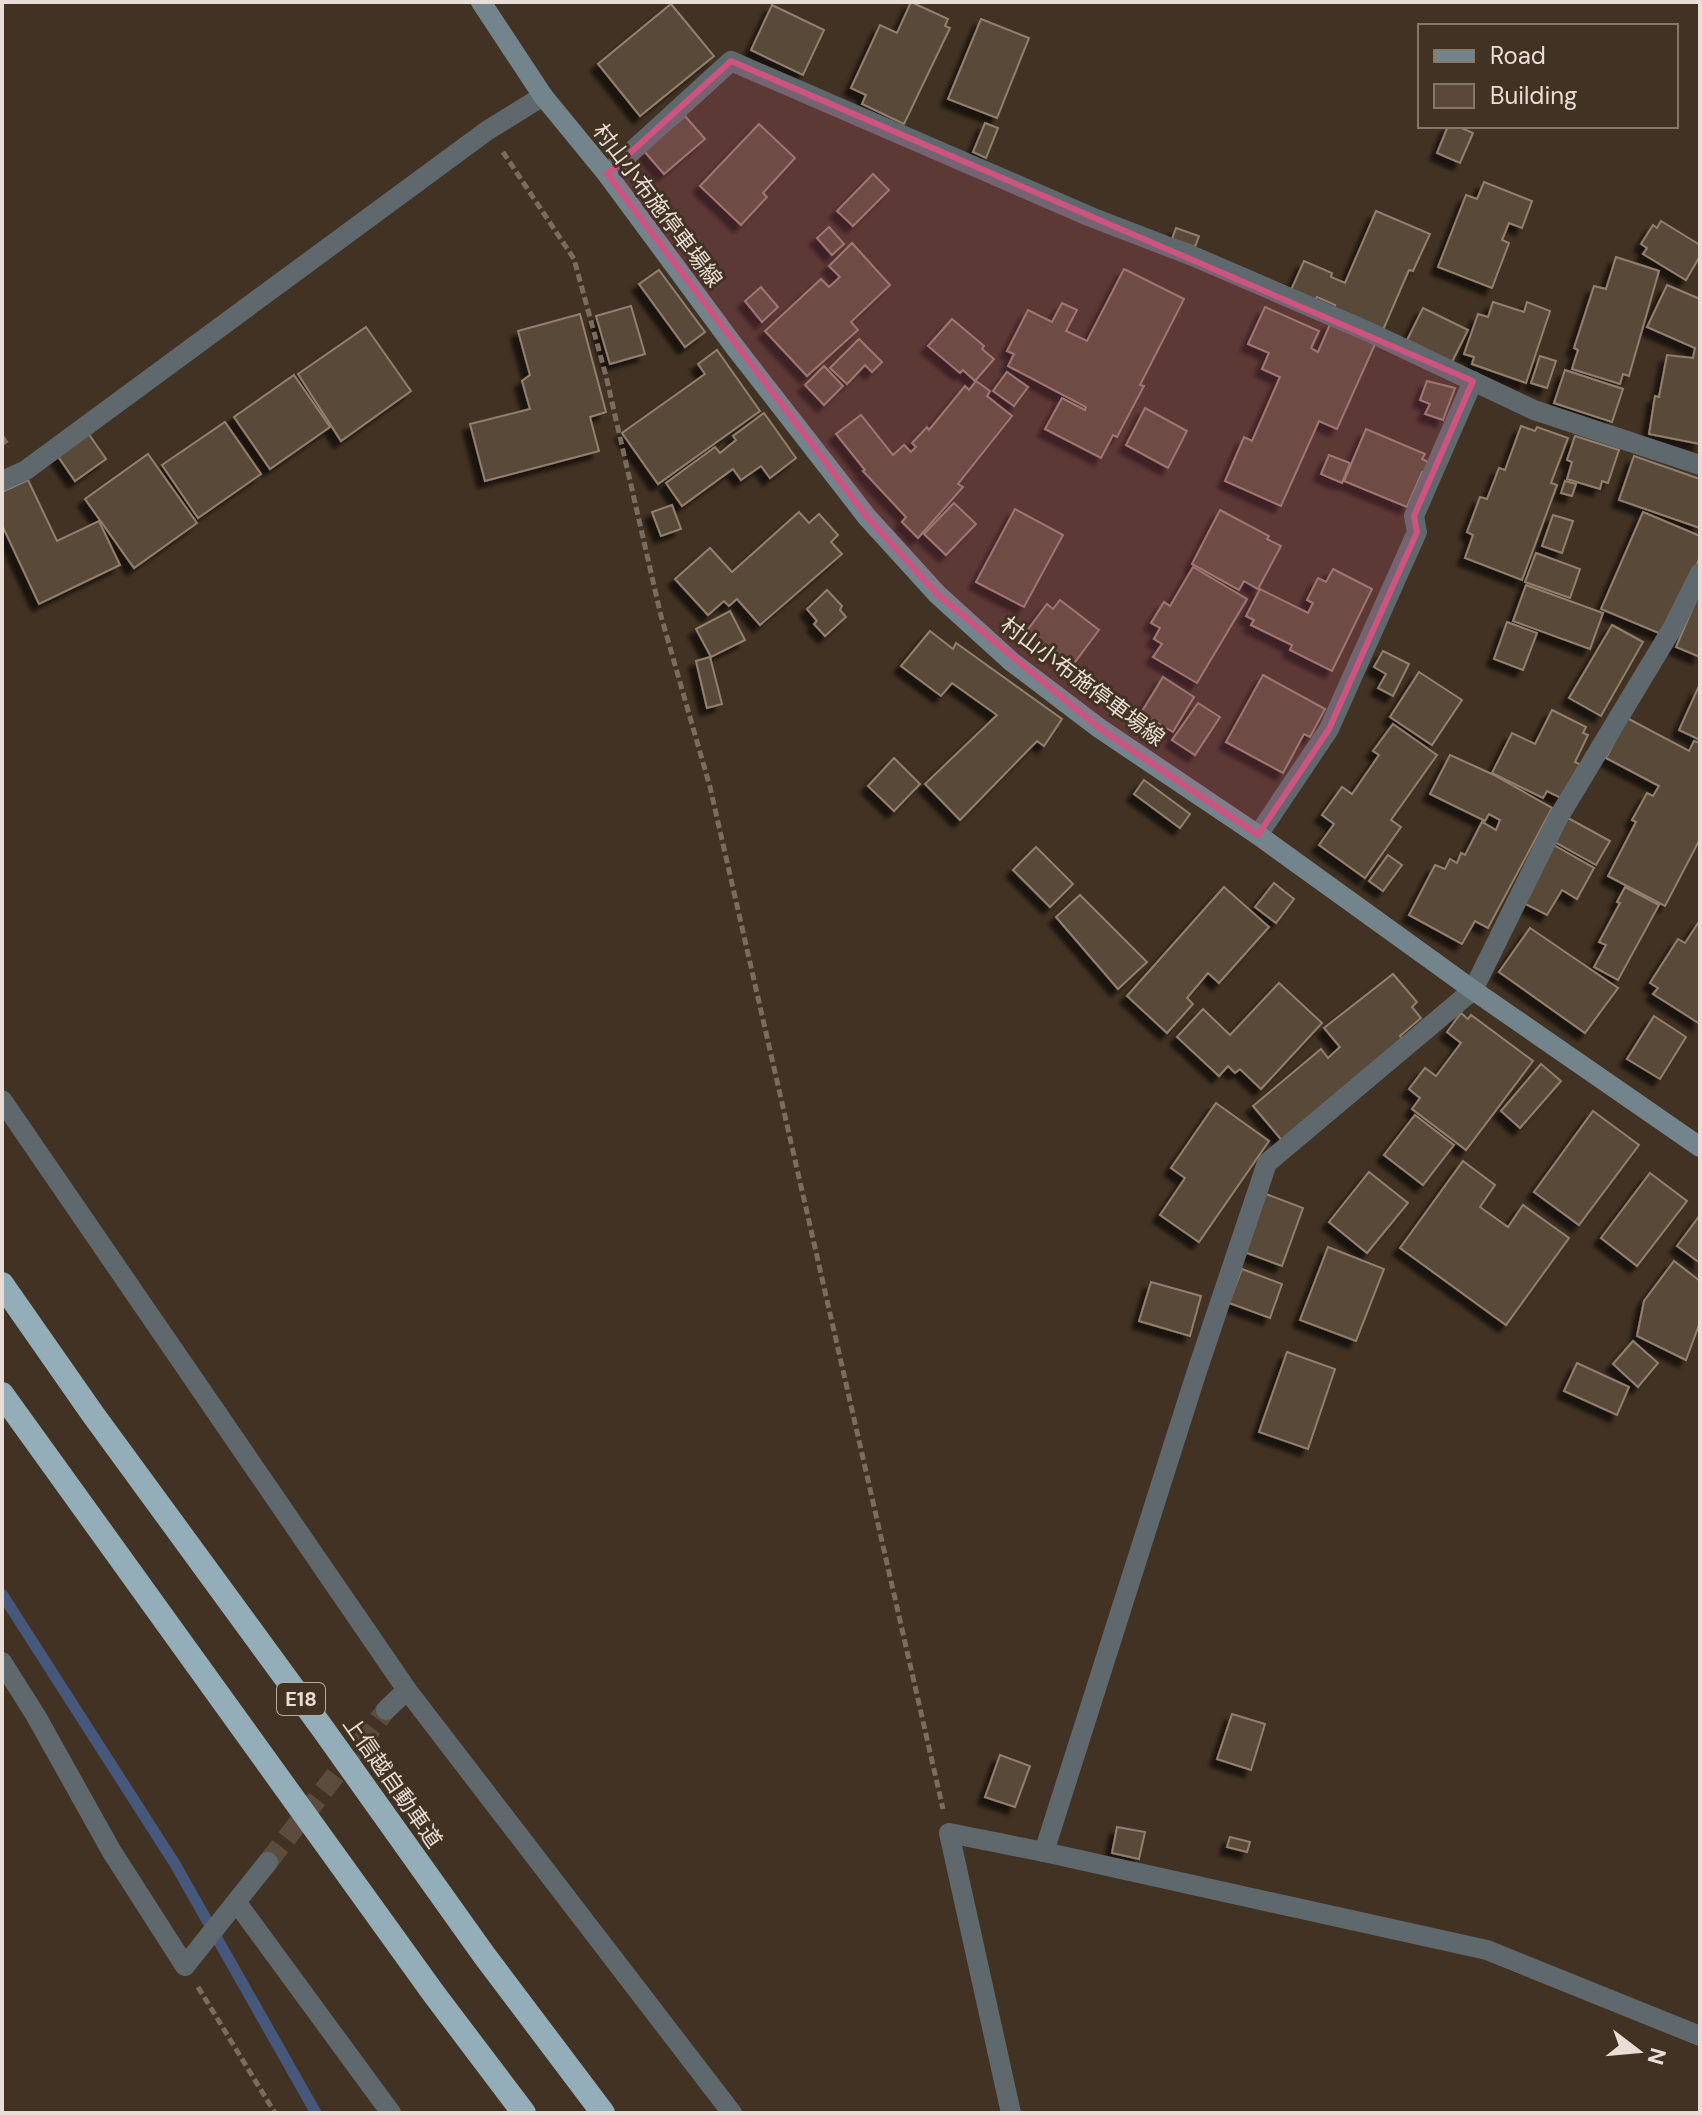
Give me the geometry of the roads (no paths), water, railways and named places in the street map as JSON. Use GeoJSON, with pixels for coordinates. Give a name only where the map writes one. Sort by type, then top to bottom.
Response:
{"type":"FeatureCollection","features":[{"type":"Feature","properties":{"kind":"highway","name":"上信越自動車道"},"geometry":{"type":"LineString","coordinates":[[2,1284],[484,1955],[603,2113]]}},
{"type":"Feature","properties":{"kind":"highway"},"geometry":{"type":"LineString","coordinates":[[2,1394],[425,1982],[524,2113]]}},
{"type":"Feature","properties":{"kind":"main road","name":"村山小布施停車場線"},"geometry":{"type":"LineString","coordinates":[[481,2],[543,96],[607,174],[734,346],[857,505],[937,594],[1012,662],[1087,719],[1258,835],[1473,990],[1700,1147]]}},
{"type":"Feature","properties":{"kind":"street"},"geometry":{"type":"LineString","coordinates":[[607,174],[731,61],[1091,217],[1195,257],[1369,332],[1534,410],[1700,465]]}},
{"type":"Feature","properties":{"kind":"street"},"geometry":{"type":"LineString","coordinates":[[2,481],[26,470],[488,130],[543,96]]}},
{"type":"Feature","properties":{"kind":"street"},"geometry":{"type":"LineString","coordinates":[[1258,835],[1329,729],[1417,532],[1414,516],[1473,381]]}},
{"type":"Feature","properties":{"kind":"street"},"geometry":{"type":"LineString","coordinates":[[1044,1852],[1196,1374],[1267,1163],[1473,990],[1558,818],[1672,629],[1700,573]]}},
{"type":"Feature","properties":{"kind":"street"},"geometry":{"type":"LineString","coordinates":[[2,1100],[407,1690],[732,2113]]}},
{"type":"Feature","properties":{"kind":"street"},"geometry":{"type":"LineString","coordinates":[[2,1662],[112,1852],[185,1966],[268,1862]]}},
{"type":"Feature","properties":{"kind":"street"},"geometry":{"type":"LineString","coordinates":[[386,1710],[407,1690]]}},
{"type":"Feature","properties":{"kind":"street"},"geometry":{"type":"LineString","coordinates":[[1011,2113],[949,1833],[1487,1950],[1700,2036]]}},
{"type":"Feature","properties":{"kind":"street"},"geometry":{"type":"LineString","coordinates":[[237,1903],[391,2113]]}},
{"type":"Feature","properties":{"kind":"waterway"},"geometry":{"type":"LineString","coordinates":[[2,1594],[175,1864],[316,2113]]}},
{"type":"Feature","properties":{"kind":"tunnel"},"geometry":{"type":"LineString","coordinates":[[268,1862],[386,1710]]}}]}
